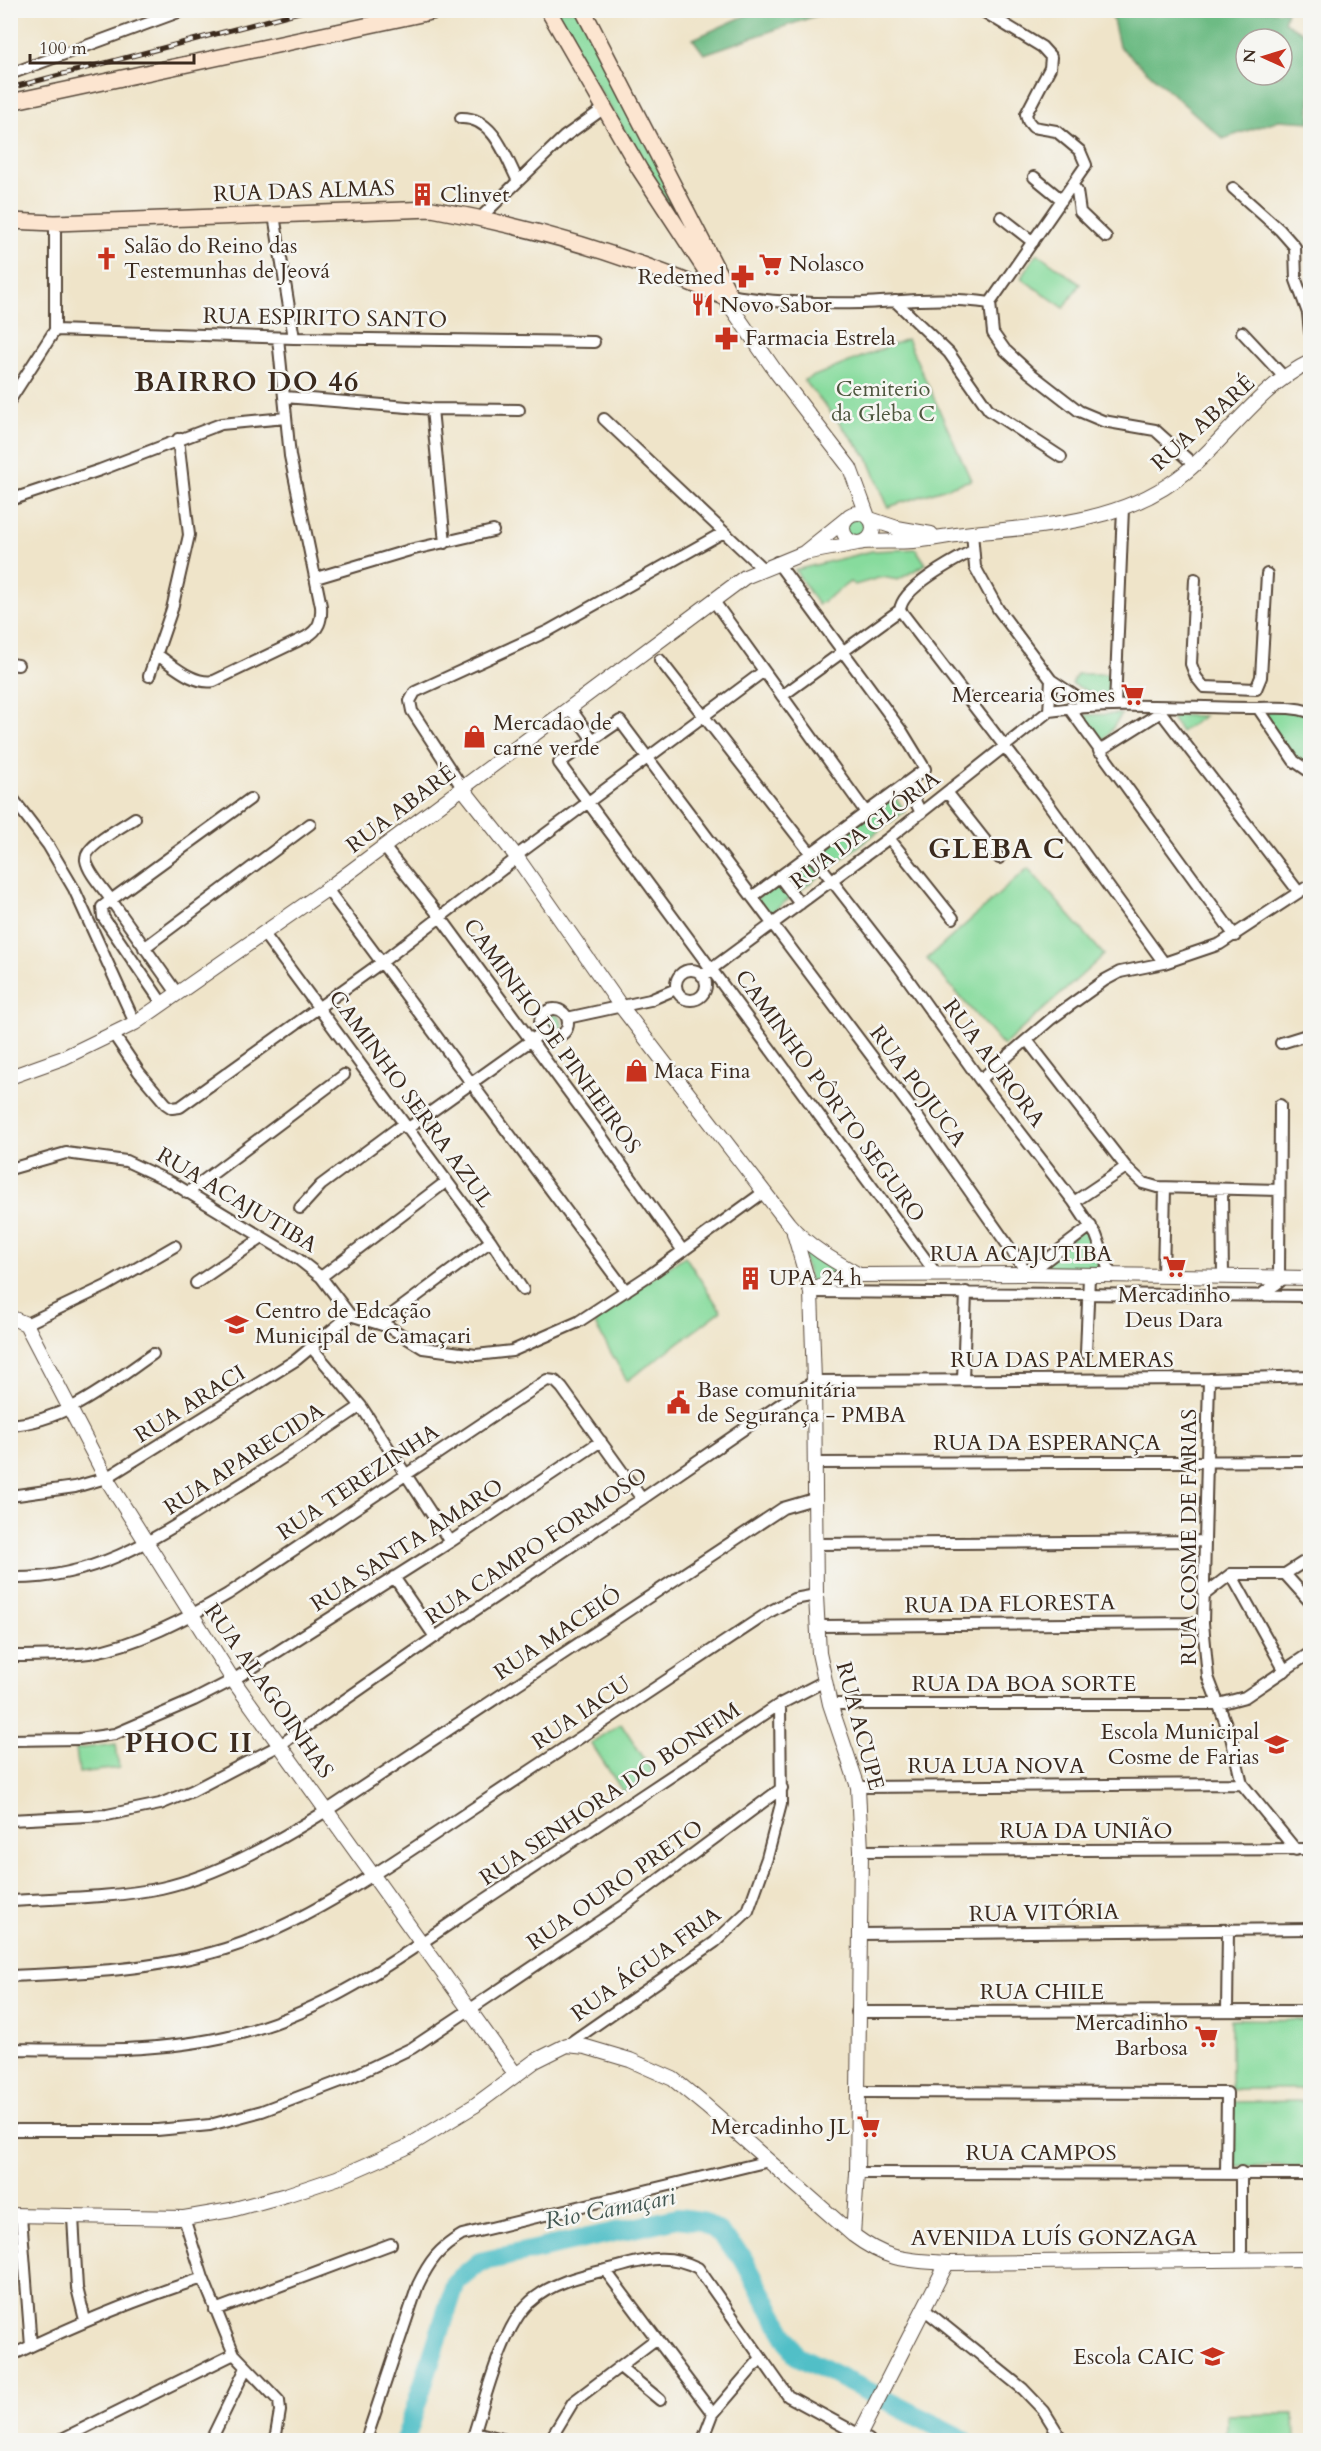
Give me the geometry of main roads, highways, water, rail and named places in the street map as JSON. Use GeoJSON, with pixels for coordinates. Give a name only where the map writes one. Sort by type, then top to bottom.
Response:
{"type":"FeatureCollection","features":[{"type":"Feature","properties":{"kind":"main road"},"geometry":{"type":"LineString","coordinates":[[10,102],[440,10]]}},
{"type":"Feature","properties":{"kind":"main road"},"geometry":{"type":"LineString","coordinates":[[548,10],[603,109],[645,178],[727,296]]}},
{"type":"Feature","properties":{"kind":"main road"},"geometry":{"type":"LineString","coordinates":[[583,10],[727,296]]}},
{"type":"Feature","properties":{"kind":"main road","name":"RUA DAS ALMAS"},"geometry":{"type":"LineString","coordinates":[[10,221],[56,224],[432,209],[480,218],[610,251],[727,296]]}},
{"type":"Feature","properties":{"kind":"waterway"},"geometry":{"type":"LineString","coordinates":[[1299,10],[1310,20]]}},
{"type":"Feature","properties":{"kind":"waterway","name":"Rio Camaçari"},"geometry":{"type":"LineString","coordinates":[[405,2440],[456,2282],[480,2262],[678,2218],[701,2221],[716,2230],[742,2257],[796,2355],[964,2440]]}},
{"type":"Feature","properties":{"kind":"railway"},"geometry":{"type":"LineString","coordinates":[[10,88],[307,10]]}},
{"type":"Feature","properties":{"kind":"place","name":"Clinvet"},"geometry":{"type":"Point","coordinates":[422,195]}},
{"type":"Feature","properties":{"kind":"place","name":"Salão do Reino das Testemunhas de Jeová"},"geometry":{"type":"Point","coordinates":[106,259]}},
{"type":"Feature","properties":{"kind":"place","name":"Nolasco"},"geometry":{"type":"Point","coordinates":[771,264]}},
{"type":"Feature","properties":{"kind":"place","name":"Redemed"},"geometry":{"type":"Point","coordinates":[743,277]}},
{"type":"Feature","properties":{"kind":"place","name":"Novo Sabor"},"geometry":{"type":"Point","coordinates":[702,305]}},
{"type":"Feature","properties":{"kind":"place","name":"Farmacia Estrela"},"geometry":{"type":"Point","coordinates":[727,338]}},
{"type":"Feature","properties":{"kind":"place","name":"Mercearia Gomes"},"geometry":{"type":"Point","coordinates":[1133,695]}},
{"type":"Feature","properties":{"kind":"place","name":"Mercadao de carne verde"},"geometry":{"type":"Point","coordinates":[475,736]}},
{"type":"Feature","properties":{"kind":"place","name":"Maca Fina"},"geometry":{"type":"Point","coordinates":[636,1071]}},
{"type":"Feature","properties":{"kind":"place","name":"Mercadinho Deus Dara"},"geometry":{"type":"Point","coordinates":[1174,1266]}},
{"type":"Feature","properties":{"kind":"place","name":"UPA 24 h"},"geometry":{"type":"Point","coordinates":[751,1278]}},
{"type":"Feature","properties":{"kind":"place","name":"Centro de Edcação Municipal de Camaçari"},"geometry":{"type":"Point","coordinates":[237,1324]}},
{"type":"Feature","properties":{"kind":"place","name":"Base comunitária de Segurança - PMBA"},"geometry":{"type":"Point","coordinates":[679,1403]}},
{"type":"Feature","properties":{"kind":"place","name":"Escola Municipal Cosme de Farias"},"geometry":{"type":"Point","coordinates":[1277,1745]}},
{"type":"Feature","properties":{"kind":"place","name":"Mercadinho Barbosa"},"geometry":{"type":"Point","coordinates":[1206,2036]}},
{"type":"Feature","properties":{"kind":"place","name":"Mercadinho JL"},"geometry":{"type":"Point","coordinates":[868,2127]}},
{"type":"Feature","properties":{"kind":"place","name":"Escola CAIC"},"geometry":{"type":"Point","coordinates":[1212,2357]}},
{"type":"Feature","properties":{"kind":"district","name":"BAIRRO DO 46"},"geometry":{"type":"Point","coordinates":[247,382]}},
{"type":"Feature","properties":{"kind":"district","name":"GLEBA C"},"geometry":{"type":"Point","coordinates":[997,849]}},
{"type":"Feature","properties":{"kind":"district","name":"PHOC II"},"geometry":{"type":"Point","coordinates":[189,1743]}},
{"type":"Feature","properties":{"kind":"park label","name":"Cemiterio da Gleba C"},"geometry":{"type":"Point","coordinates":[883,402]}}]}
